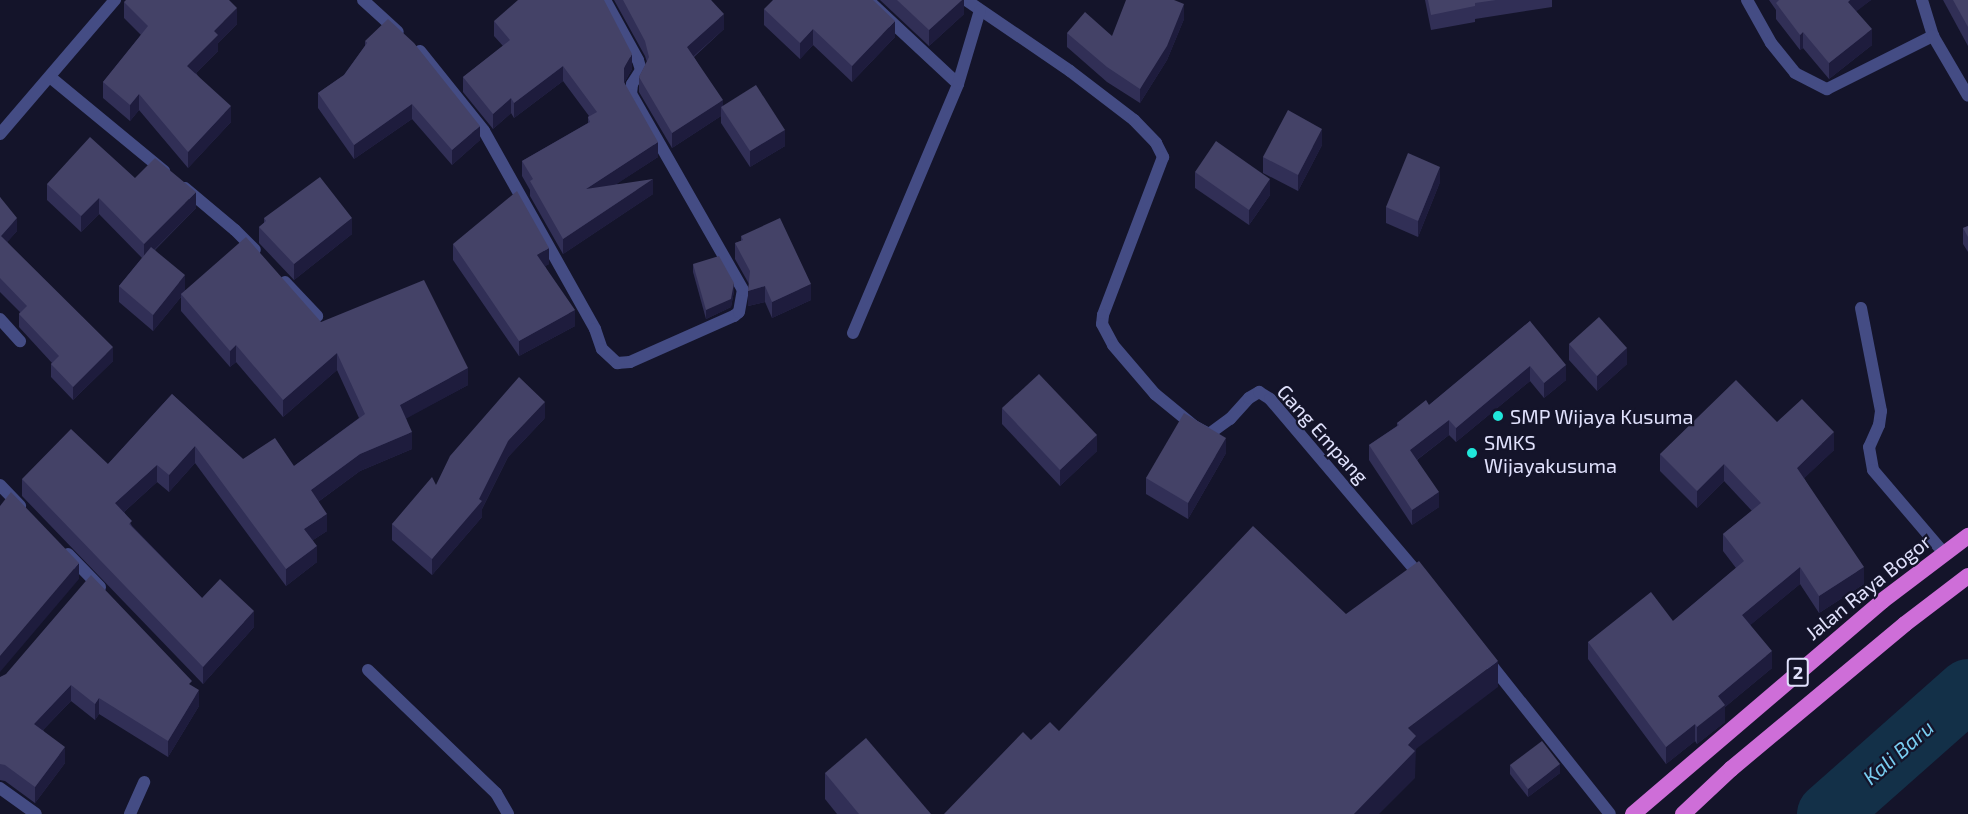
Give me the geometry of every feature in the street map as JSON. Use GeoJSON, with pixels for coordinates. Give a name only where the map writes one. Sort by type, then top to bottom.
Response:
{"type":"FeatureCollection","features":[{"type":"Feature","properties":{"kind":"highway","name":"Jalan Raya Bogor"},"geometry":{"type":"LineString","coordinates":[[1633,814],[1873,609],[1968,536]]}},
{"type":"Feature","properties":{"kind":"highway","name":"2"},"geometry":{"type":"LineString","coordinates":[[1683,814],[1740,762],[1905,624],[1968,576]]}},
{"type":"Feature","properties":{"kind":"street"},"geometry":{"type":"LineString","coordinates":[[0,134],[115,0]]}},
{"type":"Feature","properties":{"kind":"street"},"geometry":{"type":"LineString","coordinates":[[363,0],[442,76],[484,131],[595,328],[602,349],[617,363],[630,362],[734,316],[739,312],[743,290],[631,94],[632,84],[641,70],[638,60],[605,0]]}},
{"type":"Feature","properties":{"kind":"street"},"geometry":{"type":"LineString","coordinates":[[868,0],[958,84]]}},
{"type":"Feature","properties":{"kind":"street","name":"Gang Empang"},"geometry":{"type":"LineString","coordinates":[[966,0],[1070,71],[1134,120],[1156,143],[1163,157],[1103,315],[1102,324],[1113,345],[1155,394],[1194,426],[1209,434],[1230,419],[1249,398],[1259,392],[1270,399],[1432,591]]}},
{"type":"Feature","properties":{"kind":"street"},"geometry":{"type":"LineString","coordinates":[[1747,0],[1771,43],[1795,73],[1827,89],[1933,36]]}},
{"type":"Feature","properties":{"kind":"street"},"geometry":{"type":"LineString","coordinates":[[1922,0],[1933,36],[1968,96]]}},
{"type":"Feature","properties":{"kind":"street"},"geometry":{"type":"LineString","coordinates":[[852,333],[958,84],[980,10]]}},
{"type":"Feature","properties":{"kind":"street"},"geometry":{"type":"LineString","coordinates":[[50,77],[235,230],[260,256]]}},
{"type":"Feature","properties":{"kind":"street"},"geometry":{"type":"LineString","coordinates":[[276,273],[317,316]]}},
{"type":"Feature","properties":{"kind":"street"},"geometry":{"type":"LineString","coordinates":[[1861,308],[1881,411],[1879,425],[1869,447],[1873,470],[1944,553]]}},
{"type":"Feature","properties":{"kind":"street"},"geometry":{"type":"LineString","coordinates":[[0,320],[20,341]]}},
{"type":"Feature","properties":{"kind":"street"},"geometry":{"type":"LineString","coordinates":[[0,485],[33,519]]}},
{"type":"Feature","properties":{"kind":"street"},"geometry":{"type":"LineString","coordinates":[[58,544],[88,583],[108,596]]}},
{"type":"Feature","properties":{"kind":"street"},"geometry":{"type":"LineString","coordinates":[[1484,656],[1610,814]]}},
{"type":"Feature","properties":{"kind":"street"},"geometry":{"type":"LineString","coordinates":[[368,670],[496,794],[508,814]]}},
{"type":"Feature","properties":{"kind":"street"},"geometry":{"type":"LineString","coordinates":[[130,814],[144,782]]}},
{"type":"Feature","properties":{"kind":"street"},"geometry":{"type":"LineString","coordinates":[[0,788],[36,814]]}},
{"type":"Feature","properties":{"kind":"building"},"geometry":{"type":"Polygon","coordinates":[[[126,0],[229,0],[237,8],[214,31],[218,35],[187,66],[231,106],[188,152],[139,94],[130,105],[103,82],[148,26],[124,2],[126,0]]]}},
{"type":"Feature","properties":{"kind":"building"},"geometry":{"type":"Polygon","coordinates":[[[518,0],[604,0],[632,54],[624,68],[624,82],[658,142],[586,189],[653,179],[563,239],[530,181],[533,179],[522,161],[590,122],[588,117],[597,112],[563,66],[514,103],[511,98],[493,114],[463,77],[510,40],[494,21],[518,0]]]}},
{"type":"Feature","properties":{"kind":"building"},"geometry":{"type":"Polygon","coordinates":[[[623,0],[711,0],[724,14],[687,47],[723,100],[672,133],[639,77],[649,57],[645,41],[623,0]]]}},
{"type":"Feature","properties":{"kind":"building"},"geometry":{"type":"Polygon","coordinates":[[[773,0],[873,0],[895,21],[852,66],[813,29],[800,43],[764,9],[773,0]]]}},
{"type":"Feature","properties":{"kind":"building"},"geometry":{"type":"Polygon","coordinates":[[[897,0],[962,0],[929,30],[897,0]]]}},
{"type":"Feature","properties":{"kind":"building"},"geometry":{"type":"Polygon","coordinates":[[[1126,0],[1174,0],[1184,4],[1167,46],[1140,89],[1107,67],[1067,33],[1085,12],[1112,36],[1126,0]]]}},
{"type":"Feature","properties":{"kind":"building"},"geometry":{"type":"Polygon","coordinates":[[[1428,0],[1496,0],[1431,15],[1428,0]]]}},
{"type":"Feature","properties":{"kind":"building"},"geometry":{"type":"Polygon","coordinates":[[[1779,0],[1850,0],[1848,2],[1872,29],[1829,63],[1803,32],[1800,35],[1776,3],[1779,0]]]}},
{"type":"Feature","properties":{"kind":"building"},"geometry":{"type":"Polygon","coordinates":[[[1953,0],[1968,0],[1968,27],[1953,0]]]}},
{"type":"Feature","properties":{"kind":"building"},"geometry":{"type":"Polygon","coordinates":[[[388,19],[414,43],[480,126],[452,150],[412,104],[354,145],[318,93],[344,75],[367,43],[365,41],[388,19]]]}},
{"type":"Feature","properties":{"kind":"building"},"geometry":{"type":"Polygon","coordinates":[[[756,85],[785,130],[750,151],[721,107],[756,85]]]}},
{"type":"Feature","properties":{"kind":"building"},"geometry":{"type":"Polygon","coordinates":[[[1288,110],[1322,129],[1298,175],[1263,157],[1288,110]]]}},
{"type":"Feature","properties":{"kind":"building"},"geometry":{"type":"Polygon","coordinates":[[[90,137],[135,178],[155,158],[196,192],[144,244],[99,198],[81,216],[47,184],[90,137]]]}},
{"type":"Feature","properties":{"kind":"building"},"geometry":{"type":"Polygon","coordinates":[[[1216,141],[1270,179],[1249,210],[1195,172],[1216,141]]]}},
{"type":"Feature","properties":{"kind":"building"},"geometry":{"type":"Polygon","coordinates":[[[1408,153],[1440,167],[1418,221],[1386,207],[1408,153]]]}},
{"type":"Feature","properties":{"kind":"building"},"geometry":{"type":"Polygon","coordinates":[[[320,177],[352,218],[294,264],[259,227],[266,221],[264,218],[320,177]]]}},
{"type":"Feature","properties":{"kind":"building"},"geometry":{"type":"Polygon","coordinates":[[[517,191],[549,248],[537,255],[575,310],[519,341],[453,244],[517,191]]]}},
{"type":"Feature","properties":{"kind":"building"},"geometry":{"type":"Polygon","coordinates":[[[0,197],[17,218],[1,236],[113,347],[73,387],[51,364],[59,356],[19,314],[27,306],[0,278],[0,197]]]}},
{"type":"Feature","properties":{"kind":"building"},"geometry":{"type":"Polygon","coordinates":[[[780,218],[811,284],[772,302],[765,286],[748,291],[750,271],[735,243],[743,240],[741,236],[780,218]]]}},
{"type":"Feature","properties":{"kind":"building"},"geometry":{"type":"Polygon","coordinates":[[[1968,226],[1968,237],[1963,228],[1968,226]]]}},
{"type":"Feature","properties":{"kind":"building"},"geometry":{"type":"Polygon","coordinates":[[[246,237],[321,322],[424,280],[468,368],[400,405],[412,432],[360,454],[311,490],[327,514],[304,529],[317,546],[286,569],[195,446],[169,475],[157,465],[115,503],[132,521],[129,524],[202,598],[220,579],[254,611],[203,667],[22,479],[71,429],[108,464],[172,394],[243,459],[275,438],[294,466],[365,414],[337,353],[283,400],[236,345],[230,351],[181,294],[246,237]]]}},
{"type":"Feature","properties":{"kind":"building"},"geometry":{"type":"Polygon","coordinates":[[[151,247],[185,275],[153,315],[119,286],[151,247]]]}},
{"type":"Feature","properties":{"kind":"building"},"geometry":{"type":"Polygon","coordinates":[[[719,256],[734,283],[731,299],[706,310],[693,264],[719,256]]]}},
{"type":"Feature","properties":{"kind":"building"},"geometry":{"type":"Polygon","coordinates":[[[1599,317],[1627,348],[1597,376],[1569,344],[1599,317]]]}},
{"type":"Feature","properties":{"kind":"building"},"geometry":{"type":"Polygon","coordinates":[[[1530,321],[1566,365],[1544,383],[1530,366],[1456,428],[1449,420],[1410,450],[1439,492],[1412,510],[1369,445],[1399,425],[1397,423],[1426,400],[1429,405],[1530,321]]]}},
{"type":"Feature","properties":{"kind":"building"},"geometry":{"type":"Polygon","coordinates":[[[1039,374],[1097,435],[1060,470],[1002,408],[1039,374]]]}},
{"type":"Feature","properties":{"kind":"building"},"geometry":{"type":"Polygon","coordinates":[[[519,377],[545,402],[508,441],[479,499],[482,501],[432,559],[392,524],[432,477],[436,485],[450,456],[519,377]]]}},
{"type":"Feature","properties":{"kind":"building"},"geometry":{"type":"Polygon","coordinates":[[[1736,380],[1777,422],[1802,399],[1834,432],[1797,468],[1864,567],[1819,596],[1800,567],[1742,615],[1772,651],[1718,696],[1725,705],[1697,727],[1695,724],[1666,747],[1588,642],[1651,592],[1673,621],[1744,561],[1723,534],[1761,503],[1724,464],[1697,491],[1660,454],[1736,380]]]}},
{"type":"Feature","properties":{"kind":"building"},"geometry":{"type":"Polygon","coordinates":[[[1184,413],[1226,438],[1188,503],[1146,478],[1184,413]]]}},
{"type":"Feature","properties":{"kind":"building"},"geometry":{"type":"Polygon","coordinates":[[[11,492],[79,563],[0,656],[0,506],[11,492]]]}},
{"type":"Feature","properties":{"kind":"building"},"geometry":{"type":"Polygon","coordinates":[[[1253,526],[1346,614],[1419,561],[1498,661],[1408,728],[1416,736],[1408,745],[1415,751],[1354,814],[944,814],[1023,732],[1031,740],[1050,722],[1059,731],[1253,526]]]}},
{"type":"Feature","properties":{"kind":"building"},"geometry":{"type":"Polygon","coordinates":[[[91,575],[192,681],[189,684],[199,690],[168,741],[99,698],[95,704],[71,685],[34,724],[65,747],[35,787],[5,765],[0,764],[0,677],[6,674],[91,575]]]}},
{"type":"Feature","properties":{"kind":"building"},"geometry":{"type":"Polygon","coordinates":[[[866,738],[931,814],[859,814],[825,773],[866,738]]]}},
{"type":"Feature","properties":{"kind":"building"},"geometry":{"type":"Polygon","coordinates":[[[1542,741],[1560,764],[1528,789],[1510,765],[1542,741]]]}},
{"type":"Feature","properties":{"kind":"waterway","name":"Kali Baru"},"geometry":{"type":"LineString","coordinates":[[1828,814],[1968,690]]}},
{"type":"Feature","properties":{"kind":"place","name":"SMP Wijaya Kusuma"},"geometry":{"type":"Point","coordinates":[1498,416]}},
{"type":"Feature","properties":{"kind":"place","name":"SMKS Wijayakusuma"},"geometry":{"type":"Point","coordinates":[1472,453]}}]}
